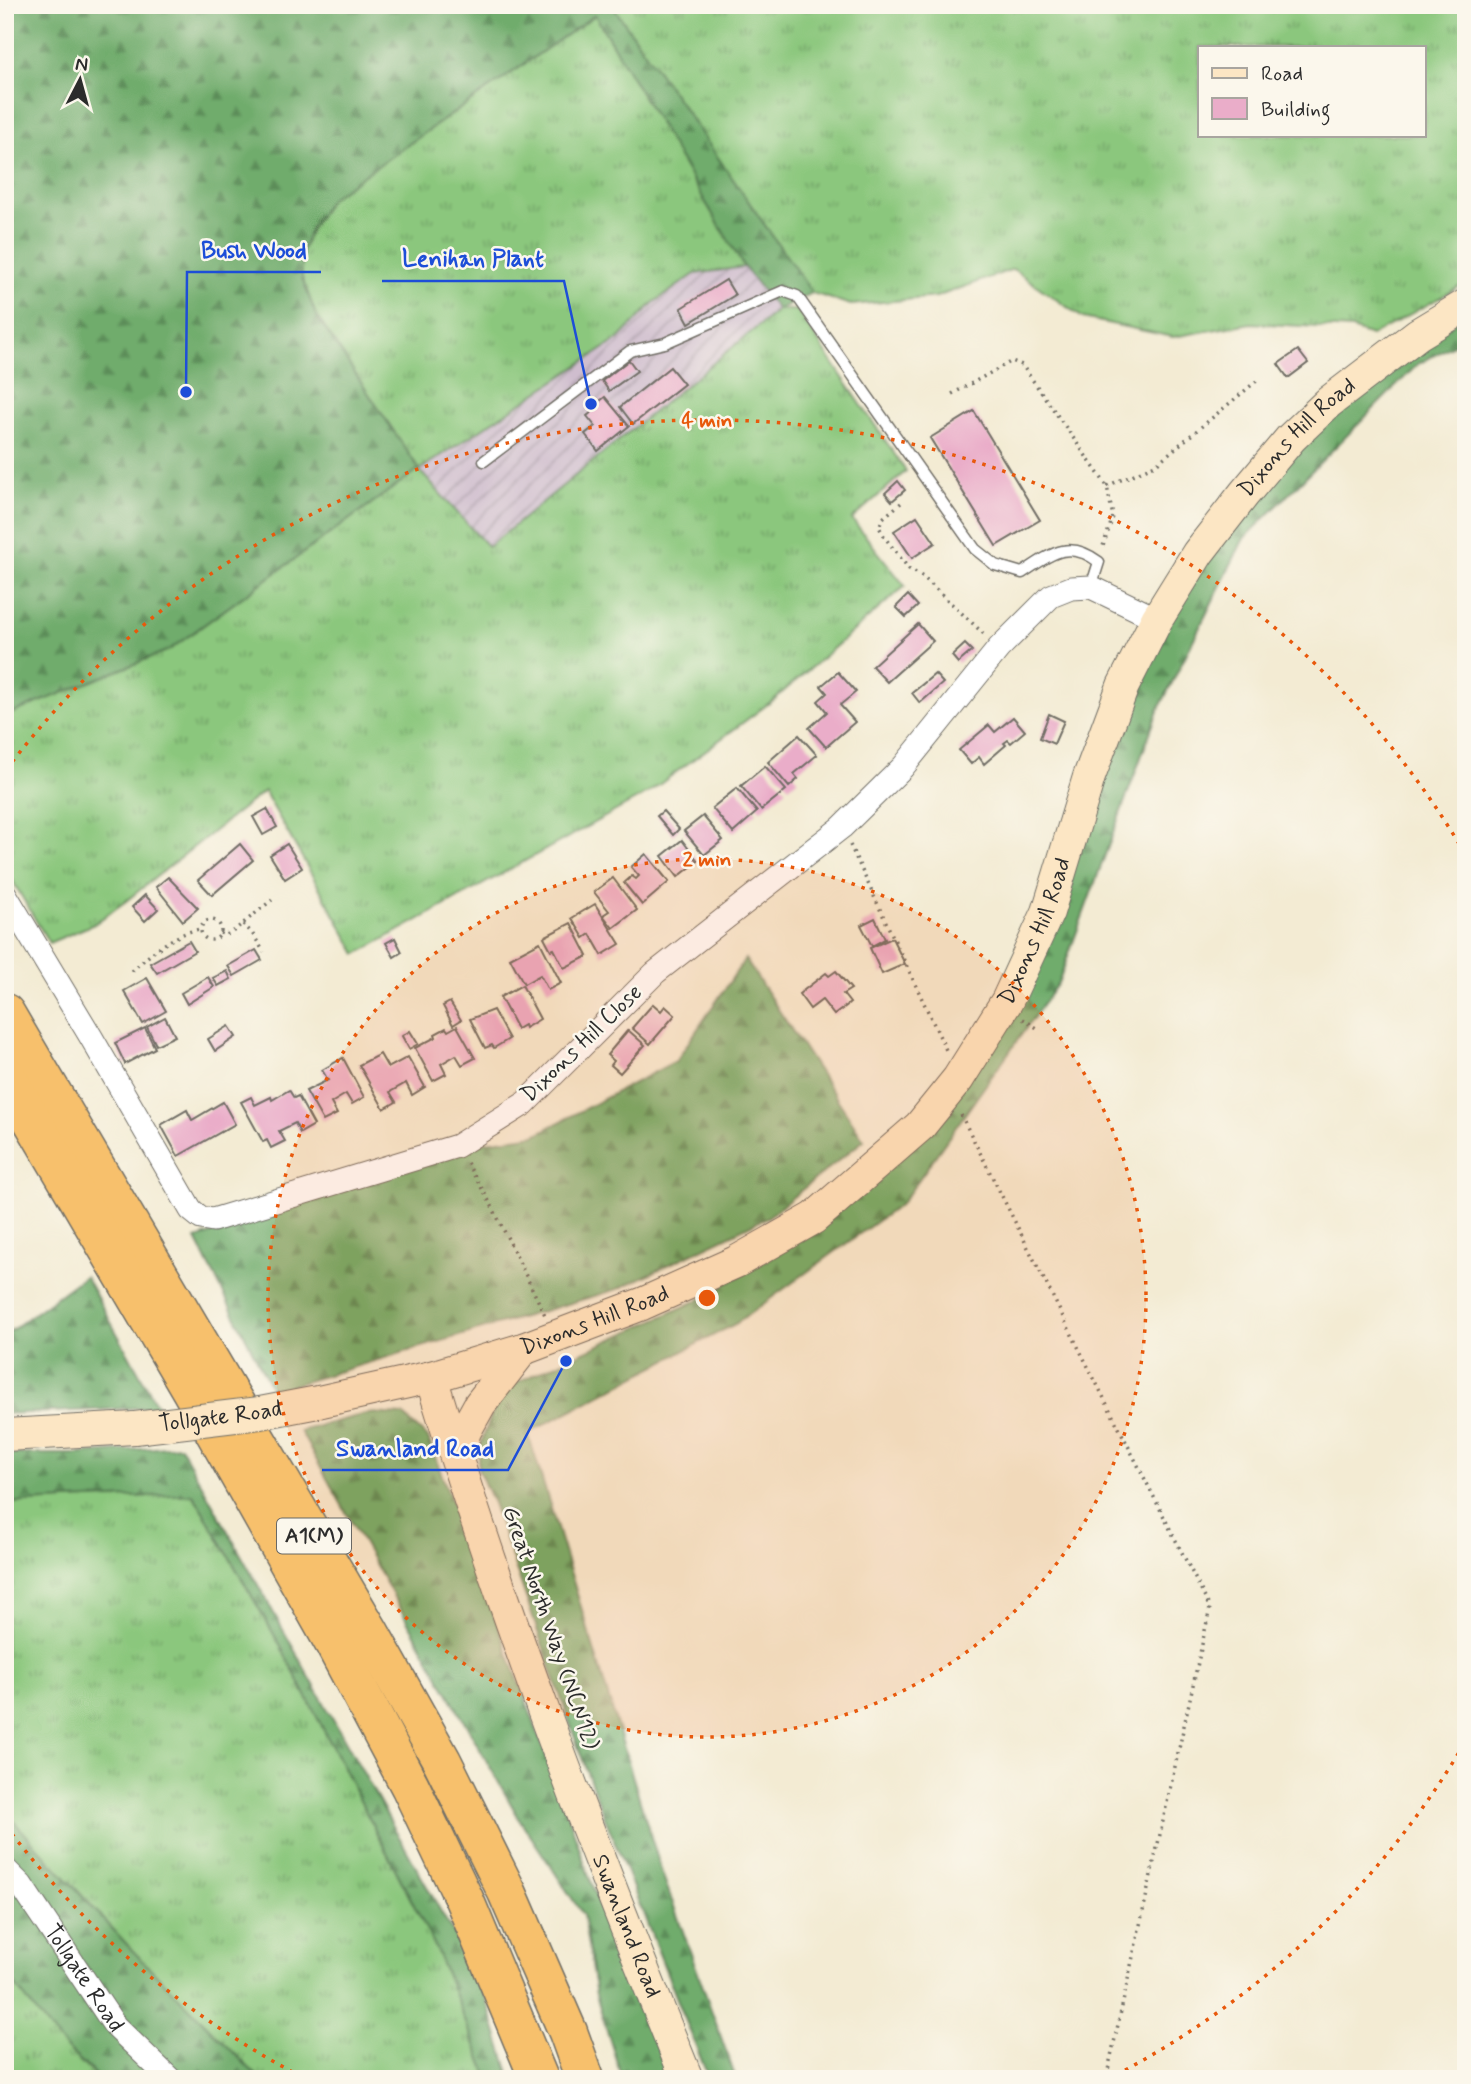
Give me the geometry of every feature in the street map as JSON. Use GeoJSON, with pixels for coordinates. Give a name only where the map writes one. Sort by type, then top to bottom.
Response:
{"type":"FeatureCollection","features":[{"type":"Feature","properties":{"kind":"highway","name":"A1(M)"},"geometry":{"type":"LineString","coordinates":[[5,1013],[355,1607],[442,1761],[507,1892],[568,2032],[585,2079]]}},
{"type":"Feature","properties":{"kind":"highway","name":"A1(M)"},"geometry":{"type":"LineString","coordinates":[[5,1074],[191,1390],[379,1727],[464,1899],[539,2079]]}},
{"type":"Feature","properties":{"kind":"street","name":"Dixons Hill Road"},"geometry":{"type":"LineString","coordinates":[[431,1377],[523,1349],[642,1304],[736,1262],[814,1218],[920,1126],[958,1079],[1007,1000],[1048,912],[1089,777],[1123,686],[1157,619],[1198,553],[1291,438],[1329,402],[1418,334],[1466,305]]}},
{"type":"Feature","properties":{"kind":"street"},"geometry":{"type":"LineString","coordinates":[[1091,587],[1157,619]]}},
{"type":"Feature","properties":{"kind":"street","name":"Dixons Hill Close"},"geometry":{"type":"LineString","coordinates":[[5,894],[191,1210],[201,1218],[213,1220],[457,1146],[524,1104],[655,973],[842,827],[903,767],[999,648],[1051,596],[1071,588],[1091,587]]}},
{"type":"Feature","properties":{"kind":"street"},"geometry":{"type":"LineString","coordinates":[[457,1458],[466,1431],[481,1404],[523,1349]]}},
{"type":"Feature","properties":{"kind":"street","name":"Tollgate Road"},"geometry":{"type":"LineString","coordinates":[[5,1435],[135,1429],[247,1415],[431,1377]]}},
{"type":"Feature","properties":{"kind":"street","name":"Swanland Road"},"geometry":{"type":"LineString","coordinates":[[431,1377],[495,1574],[570,1783],[687,2079]]}},
{"type":"Feature","properties":{"kind":"street","name":"Tollgate Road"},"geometry":{"type":"LineString","coordinates":[[5,1869],[21,1885],[115,2026],[170,2079]]}},
{"type":"Feature","properties":{"kind":"lane"},"geometry":{"type":"LineString","coordinates":[[484,461],[630,351],[665,343],[783,291],[797,296],[975,549],[995,565],[1022,573],[1047,556],[1072,548],[1088,553],[1099,562],[1091,587]]}},
{"type":"Feature","properties":{"kind":"path"},"geometry":{"type":"LineString","coordinates":[[952,394],[1012,361],[1022,365],[1107,486],[1113,517],[1099,562]]}},
{"type":"Feature","properties":{"kind":"path"},"geometry":{"type":"LineString","coordinates":[[1107,486],[1155,465],[1259,379]]}},
{"type":"Feature","properties":{"kind":"path"},"geometry":{"type":"LineString","coordinates":[[901,503],[883,518],[879,527],[886,539],[909,569],[923,577],[999,648]]}},
{"type":"Feature","properties":{"kind":"path"},"geometry":{"type":"LineString","coordinates":[[842,827],[947,1051],[958,1079],[961,1117],[1210,1608],[1106,2079]]}},
{"type":"Feature","properties":{"kind":"path"},"geometry":{"type":"LineString","coordinates":[[220,933],[231,933],[272,900]]}},
{"type":"Feature","properties":{"kind":"path"},"geometry":{"type":"LineString","coordinates":[[132,971],[152,952],[186,932],[200,929],[206,921],[213,920],[220,927],[220,933],[216,939],[210,940],[202,936],[200,929]]}},
{"type":"Feature","properties":{"kind":"path"},"geometry":{"type":"LineString","coordinates":[[243,924],[264,952]]}},
{"type":"Feature","properties":{"kind":"path"},"geometry":{"type":"LineString","coordinates":[[457,1146],[492,1206],[546,1317]]}},
{"type":"Feature","properties":{"kind":"shaded area"},"geometry":{"type":"Polygon","coordinates":[[[744,267],[778,310],[488,547],[419,470],[620,338],[653,303],[696,274],[744,267]]]}},
{"type":"Feature","properties":{"kind":"green space"},"geometry":{"type":"Polygon","coordinates":[[[5,5],[612,5],[812,293],[778,310],[744,267],[595,15],[331,198],[311,227],[302,251],[302,278],[316,315],[419,469],[169,650],[5,716],[5,5]]]}},
{"type":"Feature","properties":{"kind":"green space"},"geometry":{"type":"Polygon","coordinates":[[[612,5],[1466,5],[1466,283],[1371,336],[1352,329],[1251,323],[1173,337],[1083,318],[1013,269],[936,297],[851,305],[812,293],[612,5]]]}},
{"type":"Feature","properties":{"kind":"green space"},"geometry":{"type":"Polygon","coordinates":[[[595,15],[744,267],[695,274],[653,303],[620,338],[419,470],[488,547],[778,310],[797,310],[906,471],[852,519],[905,586],[776,698],[648,793],[357,954],[264,791],[94,924],[49,943],[5,868],[5,716],[169,650],[419,469],[316,315],[302,278],[302,251],[312,227],[331,198],[595,15]]]}},
{"type":"Feature","properties":{"kind":"green space"},"geometry":{"type":"Polygon","coordinates":[[[1466,315],[1466,338],[1418,364],[1243,540],[1158,711],[1058,983],[902,1203],[737,1323],[528,1433],[662,1873],[736,2079],[709,2079],[588,1775],[493,1503],[478,1469],[478,1451],[489,1421],[498,1401],[517,1382],[696,1301],[816,1231],[948,1108],[1160,631],[1206,554],[1329,409],[1466,315]]]}},
{"type":"Feature","properties":{"kind":"green space"},"geometry":{"type":"Polygon","coordinates":[[[745,959],[864,1140],[768,1217],[618,1289],[273,1391],[196,1239],[457,1146],[535,1135],[676,1061],[745,959]]]}},
{"type":"Feature","properties":{"kind":"green space"},"geometry":{"type":"Polygon","coordinates":[[[85,1276],[158,1407],[5,1414],[5,1335],[85,1276]]]}},
{"type":"Feature","properties":{"kind":"green space"},"geometry":{"type":"Polygon","coordinates":[[[369,1413],[403,1415],[428,1438],[565,1806],[625,1981],[672,2079],[622,2079],[596,1995],[583,1915],[520,1820],[300,1431],[369,1413]]]}},
{"type":"Feature","properties":{"kind":"green space"},"geometry":{"type":"Polygon","coordinates":[[[180,1446],[481,1983],[511,2079],[489,2079],[434,1944],[279,1643],[193,1494],[5,1503],[5,1454],[77,1454],[180,1446]]]}},
{"type":"Feature","properties":{"kind":"green space"},"geometry":{"type":"Polygon","coordinates":[[[193,1494],[279,1643],[434,1944],[489,2079],[260,2079],[132,1950],[5,1812],[5,1503],[193,1494]]]}},
{"type":"Feature","properties":{"kind":"green space"},"geometry":{"type":"Polygon","coordinates":[[[5,1812],[132,1950],[260,2079],[100,2079],[60,2042],[5,1972],[5,1812]]]}},
{"type":"Feature","properties":{"kind":"green space"},"geometry":{"type":"Polygon","coordinates":[[[5,1972],[60,2042],[98,2079],[5,2079],[5,1972]]]}},
{"type":"Feature","properties":{"kind":"building"},"geometry":{"type":"Polygon","coordinates":[[[726,280],[735,295],[689,323],[681,308],[726,280]]]}},
{"type":"Feature","properties":{"kind":"building"},"geometry":{"type":"Polygon","coordinates":[[[1298,350],[1308,363],[1288,378],[1278,364],[1298,350]]]}},
{"type":"Feature","properties":{"kind":"building"},"geometry":{"type":"Polygon","coordinates":[[[629,360],[637,371],[609,391],[602,381],[629,360]]]}},
{"type":"Feature","properties":{"kind":"building"},"geometry":{"type":"Polygon","coordinates":[[[670,367],[684,384],[633,424],[620,407],[670,367]]]}},
{"type":"Feature","properties":{"kind":"building"},"geometry":{"type":"Polygon","coordinates":[[[605,397],[629,426],[598,451],[585,434],[595,426],[587,416],[605,397]]]}},
{"type":"Feature","properties":{"kind":"building"},"geometry":{"type":"Polygon","coordinates":[[[974,411],[1040,520],[996,546],[930,438],[974,411]]]}},
{"type":"Feature","properties":{"kind":"building"},"geometry":{"type":"Polygon","coordinates":[[[898,481],[905,490],[892,501],[885,493],[898,481]]]}},
{"type":"Feature","properties":{"kind":"building"},"geometry":{"type":"Polygon","coordinates":[[[917,516],[935,543],[912,558],[894,531],[917,516]]]}},
{"type":"Feature","properties":{"kind":"building"},"geometry":{"type":"Polygon","coordinates":[[[908,595],[918,606],[906,617],[896,607],[908,595]]]}},
{"type":"Feature","properties":{"kind":"building"},"geometry":{"type":"Polygon","coordinates":[[[918,624],[933,641],[887,682],[872,666],[918,624]]]}},
{"type":"Feature","properties":{"kind":"building"},"geometry":{"type":"Polygon","coordinates":[[[965,644],[972,651],[958,663],[952,656],[965,644]]]}},
{"type":"Feature","properties":{"kind":"building"},"geometry":{"type":"Polygon","coordinates":[[[838,672],[856,692],[840,705],[855,722],[826,747],[809,728],[827,712],[818,701],[827,693],[821,686],[838,672]]]}},
{"type":"Feature","properties":{"kind":"building"},"geometry":{"type":"Polygon","coordinates":[[[935,674],[943,683],[920,703],[912,693],[935,674]]]}},
{"type":"Feature","properties":{"kind":"building"},"geometry":{"type":"Polygon","coordinates":[[[1049,714],[1064,721],[1054,744],[1040,738],[1049,714]]]}},
{"type":"Feature","properties":{"kind":"building"},"geometry":{"type":"Polygon","coordinates":[[[1013,717],[1025,731],[1011,743],[1008,740],[1004,743],[1006,745],[984,764],[979,757],[971,764],[959,750],[989,725],[995,732],[1013,717]]]}},
{"type":"Feature","properties":{"kind":"building"},"geometry":{"type":"Polygon","coordinates":[[[799,735],[817,755],[794,774],[798,779],[789,787],[768,762],[799,735]]]}},
{"type":"Feature","properties":{"kind":"building"},"geometry":{"type":"Polygon","coordinates":[[[765,766],[786,790],[761,810],[741,786],[765,766]]]}},
{"type":"Feature","properties":{"kind":"building"},"geometry":{"type":"Polygon","coordinates":[[[737,788],[757,812],[733,833],[712,808],[737,788]]]}},
{"type":"Feature","properties":{"kind":"building"},"geometry":{"type":"Polygon","coordinates":[[[267,809],[277,827],[263,835],[253,817],[267,809]]]}},
{"type":"Feature","properties":{"kind":"building"},"geometry":{"type":"Polygon","coordinates":[[[663,811],[679,829],[673,835],[657,816],[663,811]]]}},
{"type":"Feature","properties":{"kind":"building"},"geometry":{"type":"Polygon","coordinates":[[[703,816],[723,840],[704,855],[684,831],[703,816]]]}},
{"type":"Feature","properties":{"kind":"building"},"geometry":{"type":"Polygon","coordinates":[[[682,840],[698,861],[678,877],[662,856],[682,840]]]}},
{"type":"Feature","properties":{"kind":"building"},"geometry":{"type":"Polygon","coordinates":[[[240,844],[253,860],[212,895],[198,880],[240,844]]]}},
{"type":"Feature","properties":{"kind":"building"},"geometry":{"type":"Polygon","coordinates":[[[287,844],[302,868],[285,879],[270,855],[287,844]]]}},
{"type":"Feature","properties":{"kind":"building"},"geometry":{"type":"Polygon","coordinates":[[[646,854],[669,882],[642,905],[624,883],[632,876],[636,879],[639,876],[631,867],[646,854]]]}},
{"type":"Feature","properties":{"kind":"building"},"geometry":{"type":"Polygon","coordinates":[[[168,877],[198,908],[183,921],[156,887],[168,877]]]}},
{"type":"Feature","properties":{"kind":"building"},"geometry":{"type":"Polygon","coordinates":[[[613,878],[637,910],[613,928],[603,915],[609,911],[594,892],[613,878]]]}},
{"type":"Feature","properties":{"kind":"building"},"geometry":{"type":"Polygon","coordinates":[[[145,895],[158,909],[145,921],[132,907],[145,895]]]}},
{"type":"Feature","properties":{"kind":"building"},"geometry":{"type":"Polygon","coordinates":[[[595,904],[620,944],[602,955],[590,934],[584,938],[572,918],[595,904]]]}},
{"type":"Feature","properties":{"kind":"building"},"geometry":{"type":"Polygon","coordinates":[[[875,918],[885,939],[872,946],[861,925],[875,918]]]}},
{"type":"Feature","properties":{"kind":"building"},"geometry":{"type":"Polygon","coordinates":[[[571,923],[588,956],[564,968],[544,937],[571,923]]]}},
{"type":"Feature","properties":{"kind":"building"},"geometry":{"type":"Polygon","coordinates":[[[395,938],[402,952],[394,957],[386,943],[395,938]]]}},
{"type":"Feature","properties":{"kind":"building"},"geometry":{"type":"Polygon","coordinates":[[[892,938],[905,964],[882,974],[870,948],[892,938]]]}},
{"type":"Feature","properties":{"kind":"building"},"geometry":{"type":"Polygon","coordinates":[[[189,941],[195,951],[157,973],[150,963],[189,941]]]}},
{"type":"Feature","properties":{"kind":"building"},"geometry":{"type":"Polygon","coordinates":[[[540,942],[561,983],[548,990],[540,975],[524,984],[510,958],[540,942]]]}},
{"type":"Feature","properties":{"kind":"building"},"geometry":{"type":"Polygon","coordinates":[[[256,950],[262,960],[234,976],[228,966],[256,950]]]}},
{"type":"Feature","properties":{"kind":"building"},"geometry":{"type":"Polygon","coordinates":[[[227,971],[231,979],[218,986],[213,978],[227,971]]]}},
{"type":"Feature","properties":{"kind":"building"},"geometry":{"type":"Polygon","coordinates":[[[836,971],[851,989],[843,994],[850,1003],[834,1015],[822,1000],[810,1009],[799,994],[826,973],[829,976],[836,971]]]}},
{"type":"Feature","properties":{"kind":"building"},"geometry":{"type":"Polygon","coordinates":[[[208,977],[214,987],[187,1004],[181,993],[208,977]]]}},
{"type":"Feature","properties":{"kind":"building"},"geometry":{"type":"Polygon","coordinates":[[[147,978],[166,1011],[143,1024],[124,991],[147,978]]]}},
{"type":"Feature","properties":{"kind":"building"},"geometry":{"type":"Polygon","coordinates":[[[522,985],[540,1019],[525,1028],[524,1025],[517,1029],[500,997],[522,985]]]}},
{"type":"Feature","properties":{"kind":"building"},"geometry":{"type":"Polygon","coordinates":[[[450,1002],[461,1020],[453,1025],[443,1006],[450,1002]]]}},
{"type":"Feature","properties":{"kind":"building"},"geometry":{"type":"Polygon","coordinates":[[[653,1004],[661,1011],[665,1006],[675,1015],[650,1044],[632,1028],[653,1004]]]}},
{"type":"Feature","properties":{"kind":"building"},"geometry":{"type":"Polygon","coordinates":[[[493,1010],[509,1039],[494,1048],[492,1045],[485,1048],[470,1019],[493,1010]]]}},
{"type":"Feature","properties":{"kind":"building"},"geometry":{"type":"Polygon","coordinates":[[[165,1017],[175,1036],[156,1045],[147,1027],[165,1017]]]}},
{"type":"Feature","properties":{"kind":"building"},"geometry":{"type":"Polygon","coordinates":[[[229,1026],[236,1037],[215,1051],[208,1039],[229,1026]]]}},
{"type":"Feature","properties":{"kind":"building"},"geometry":{"type":"Polygon","coordinates":[[[457,1026],[475,1058],[462,1065],[456,1055],[441,1064],[446,1074],[433,1081],[415,1048],[436,1037],[435,1034],[446,1028],[448,1031],[457,1026]]]}},
{"type":"Feature","properties":{"kind":"building"},"geometry":{"type":"Polygon","coordinates":[[[145,1028],[155,1048],[125,1064],[115,1043],[145,1028]]]}},
{"type":"Feature","properties":{"kind":"building"},"geometry":{"type":"Polygon","coordinates":[[[628,1030],[645,1045],[620,1073],[611,1065],[614,1061],[607,1055],[628,1030]]]}},
{"type":"Feature","properties":{"kind":"building"},"geometry":{"type":"Polygon","coordinates":[[[410,1031],[418,1044],[409,1049],[402,1036],[410,1031]]]}},
{"type":"Feature","properties":{"kind":"building"},"geometry":{"type":"Polygon","coordinates":[[[380,1054],[388,1068],[408,1057],[425,1087],[412,1095],[406,1083],[390,1092],[396,1102],[384,1109],[359,1065],[380,1054]]]}},
{"type":"Feature","properties":{"kind":"building"},"geometry":{"type":"Polygon","coordinates":[[[343,1058],[364,1097],[352,1104],[346,1094],[331,1103],[337,1114],[323,1121],[306,1091],[328,1080],[322,1070],[343,1058]]]}},
{"type":"Feature","properties":{"kind":"building"},"geometry":{"type":"Polygon","coordinates":[[[289,1090],[294,1098],[298,1096],[314,1125],[300,1133],[295,1123],[279,1131],[285,1141],[271,1148],[267,1140],[263,1142],[241,1102],[251,1097],[255,1105],[271,1097],[272,1100],[289,1090]]]}},
{"type":"Feature","properties":{"kind":"building"},"geometry":{"type":"Polygon","coordinates":[[[223,1102],[235,1124],[178,1156],[161,1125],[187,1110],[192,1120],[223,1102]]]}},
{"type":"Feature","properties":{"kind":"place","name":"Bush Wood"},"geometry":{"type":"Point","coordinates":[186,392]}},
{"type":"Feature","properties":{"kind":"place","name":"Lenihan Plant"},"geometry":{"type":"Point","coordinates":[591,404]}},
{"type":"Feature","properties":{"kind":"place","name":"Swanland Road"},"geometry":{"type":"Point","coordinates":[566,1361]}}]}
